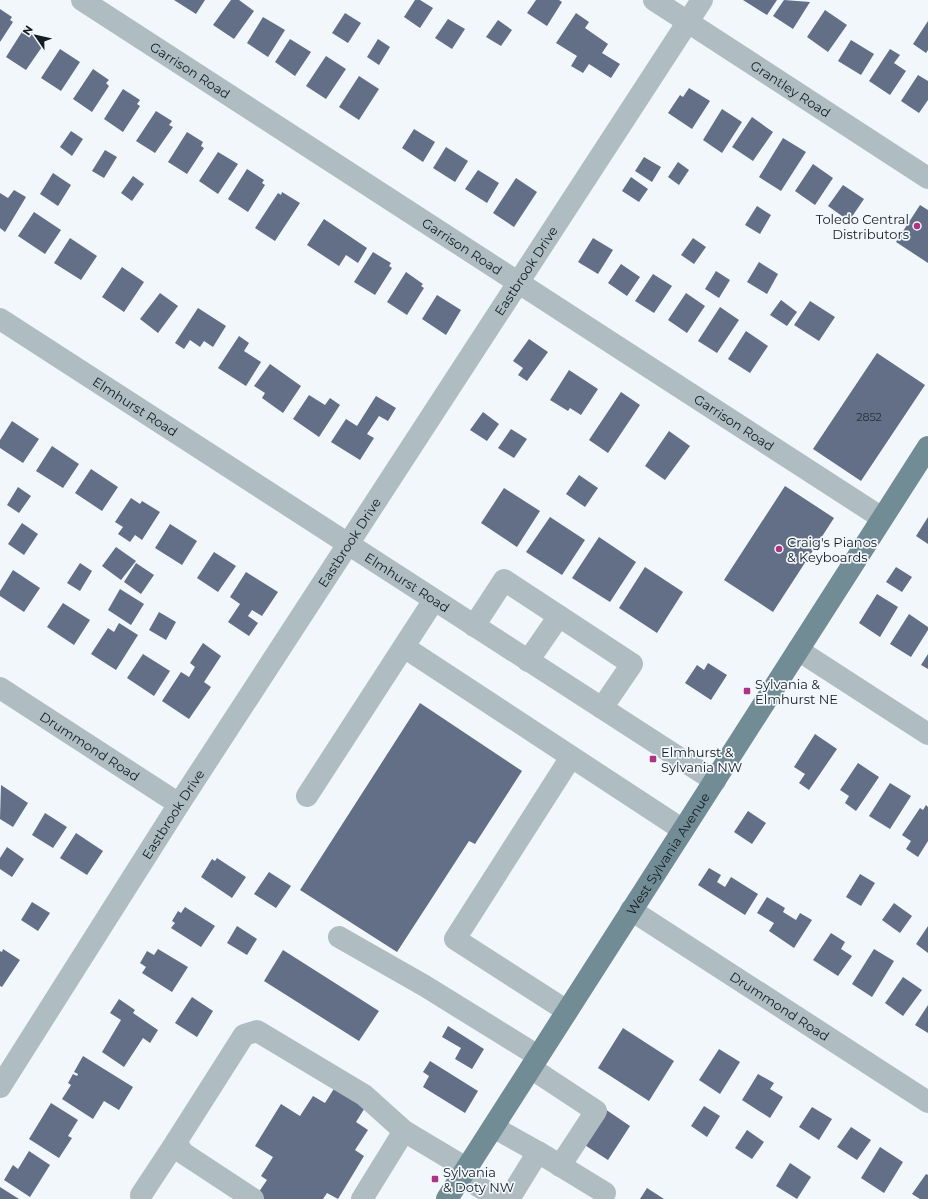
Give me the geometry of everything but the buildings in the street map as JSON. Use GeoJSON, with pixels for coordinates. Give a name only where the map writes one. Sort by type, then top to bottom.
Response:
{"type":"FeatureCollection","features":[{"type":"Feature","properties":{"kind":"main road","name":"West Sylvania Avenue"},"geometry":{"type":"LineString","coordinates":[[446,1199],[928,447]]}},
{"type":"Feature","properties":{"kind":"street","name":"Garrison Road"},"geometry":{"type":"LineString","coordinates":[[82,0],[882,518]]}},
{"type":"Feature","properties":{"kind":"street","name":"Grantley Road"},"geometry":{"type":"LineString","coordinates":[[654,0],[928,178]]}},
{"type":"Feature","properties":{"kind":"street","name":"Eastbrook Drive"},"geometry":{"type":"LineString","coordinates":[[0,1087],[6,1065],[179,804],[702,0]]}},
{"type":"Feature","properties":{"kind":"street","name":"Elmhurst Road"},"geometry":{"type":"LineString","coordinates":[[0,319],[715,781]]}},
{"type":"Feature","properties":{"kind":"street"},"geometry":{"type":"LineString","coordinates":[[474,626],[504,580],[632,664],[602,708]]}},
{"type":"Feature","properties":{"kind":"street"},"geometry":{"type":"LineString","coordinates":[[307,796],[434,600]]}},
{"type":"Feature","properties":{"kind":"street"},"geometry":{"type":"LineString","coordinates":[[528,661],[559,616]]}},
{"type":"Feature","properties":{"kind":"street"},"geometry":{"type":"LineString","coordinates":[[404,647],[683,830]]}},
{"type":"Feature","properties":{"kind":"street"},"geometry":{"type":"LineString","coordinates":[[798,650],[928,734]]}},
{"type":"Feature","properties":{"kind":"street","name":"Drummond Road"},"geometry":{"type":"LineString","coordinates":[[0,688],[179,804]]}},
{"type":"Feature","properties":{"kind":"street"},"geometry":{"type":"LineString","coordinates":[[567,1011],[455,939],[571,757]]}},
{"type":"Feature","properties":{"kind":"street","name":"Drummond Road"},"geometry":{"type":"LineString","coordinates":[[631,910],[928,1102]]}},
{"type":"Feature","properties":{"kind":"street"},"geometry":{"type":"LineString","coordinates":[[339,936],[425,986],[534,1062],[596,1111],[560,1166]]}},
{"type":"Feature","properties":{"kind":"street"},"geometry":{"type":"LineString","coordinates":[[142,1198],[244,1035],[257,1031],[364,1096],[404,1131],[464,1172],[498,1199]]}},
{"type":"Feature","properties":{"kind":"street"},"geometry":{"type":"LineString","coordinates":[[493,1127],[538,1152],[605,1193]]}},
{"type":"Feature","properties":{"kind":"street"},"geometry":{"type":"LineString","coordinates":[[362,1199],[404,1131]]}},
{"type":"Feature","properties":{"kind":"street"},"geometry":{"type":"LineString","coordinates":[[176,1142],[183,1153],[253,1199]]}},
{"type":"Feature","properties":{"kind":"street"},"geometry":{"type":"LineString","coordinates":[[509,1199],[538,1152]]}},
{"type":"Feature","properties":{"kind":"place","name":"Toledo Central Distributors"},"geometry":{"type":"Point","coordinates":[917,226]}},
{"type":"Feature","properties":{"kind":"place","name":"Craig's Pianos & Keyboards"},"geometry":{"type":"Point","coordinates":[779,549]}},
{"type":"Feature","properties":{"kind":"place","name":"Sylvania & Elmhurst NE"},"geometry":{"type":"Point","coordinates":[747,691]}},
{"type":"Feature","properties":{"kind":"place","name":"Elmhurst & Sylvania NW"},"geometry":{"type":"Point","coordinates":[653,759]}},
{"type":"Feature","properties":{"kind":"place","name":"Sylvania & Doty NW"},"geometry":{"type":"Point","coordinates":[435,1179]}}]}
